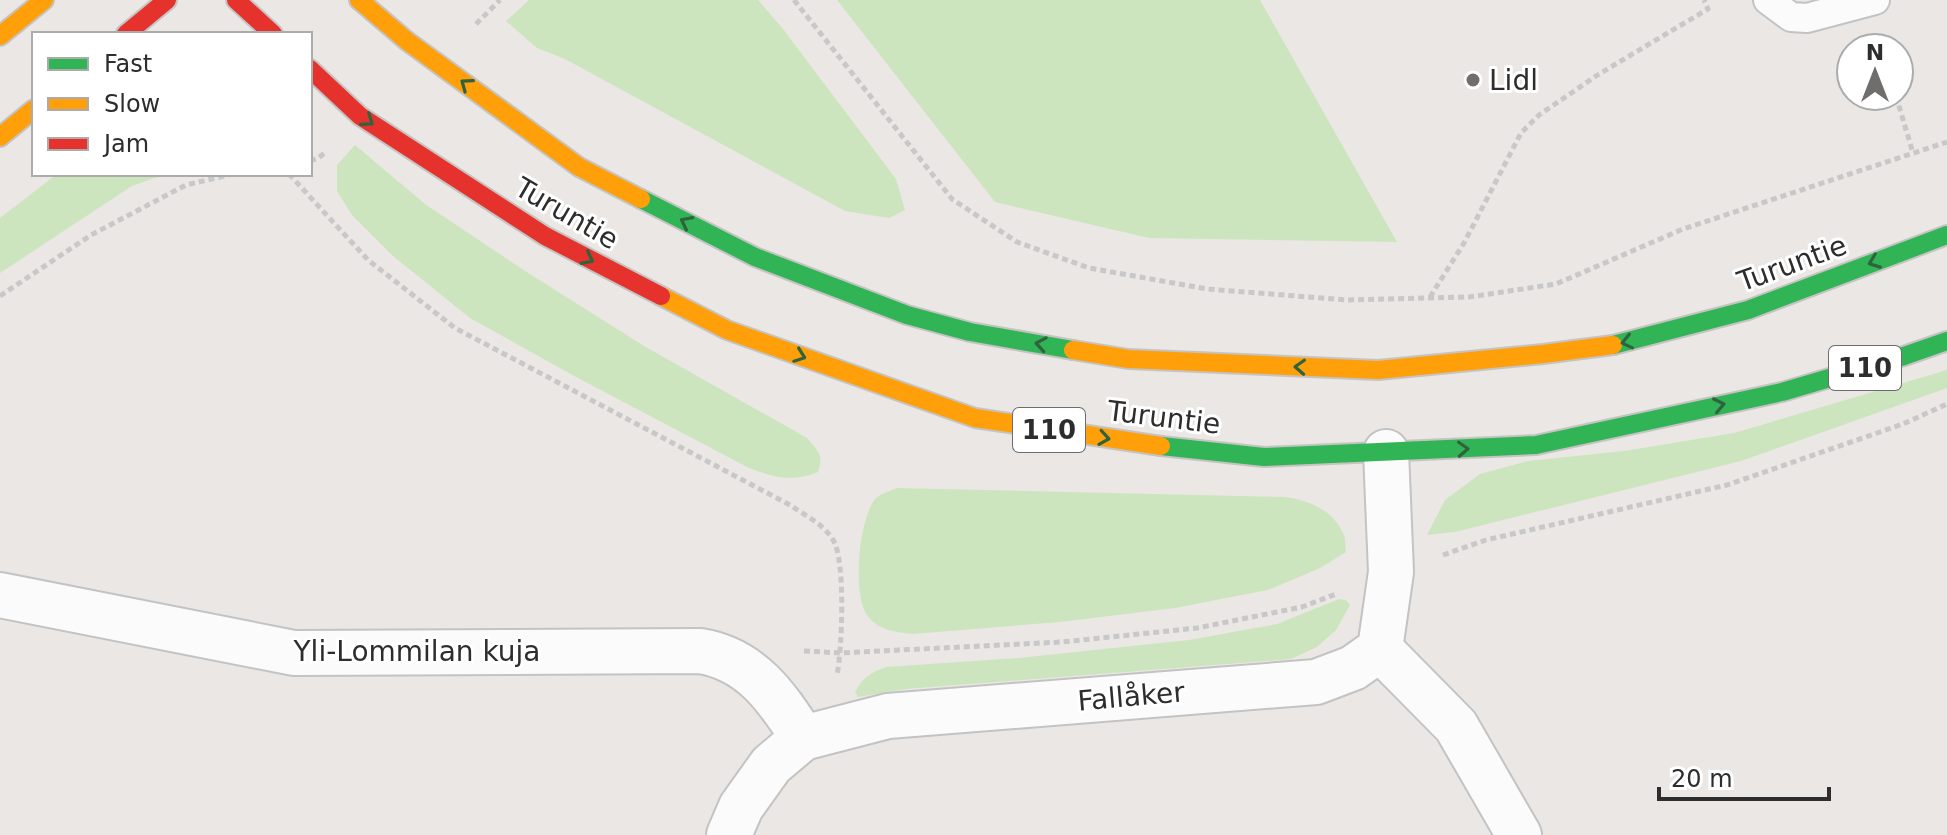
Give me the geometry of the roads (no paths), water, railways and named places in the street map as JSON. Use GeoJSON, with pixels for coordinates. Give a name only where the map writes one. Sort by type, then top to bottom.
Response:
{"type":"FeatureCollection","features":[{"type":"Feature","properties":{"kind":"main road"},"geometry":{"type":"LineString","coordinates":[[0,36],[44,0]]}},
{"type":"Feature","properties":{"kind":"main road"},"geometry":{"type":"LineString","coordinates":[[128,32],[167,0]]}},
{"type":"Feature","properties":{"kind":"main road"},"geometry":{"type":"LineString","coordinates":[[236,0],[271,32]]}},
{"type":"Feature","properties":{"kind":"main road","name":"Turuntie"},"geometry":{"type":"LineString","coordinates":[[359,0],[407,41],[579,167],[755,257],[907,315],[970,332],[1128,359],[1378,370],[1618,344],[1748,310],[1947,235]]}},
{"type":"Feature","properties":{"kind":"main road","name":"Turuntie"},"geometry":{"type":"LineString","coordinates":[[312,71],[360,116],[545,236],[727,330],[989,421],[1134,443],[1264,457],[1536,445],[1782,392],[1947,341]]}},
{"type":"Feature","properties":{"kind":"main road"},"geometry":{"type":"LineString","coordinates":[[0,137],[32,111]]}},
{"type":"Feature","properties":{"kind":"street"},"geometry":{"type":"LineString","coordinates":[[1386,452],[1391,572],[1380,649],[1456,726],[1519,835]]}},
{"type":"Feature","properties":{"kind":"street","name":"Yli-Lommilan kuja"},"geometry":{"type":"LineString","coordinates":[[0,595],[294,653],[700,651],[718,654],[750,670],[795,726]]}},
{"type":"Feature","properties":{"kind":"street","name":"Fallåker"},"geometry":{"type":"LineString","coordinates":[[729,835],[741,807],[795,726],[1316,682],[1353,668],[1380,649]]}},
{"type":"Feature","properties":{"kind":"lane"},"geometry":{"type":"LineString","coordinates":[[1768,0],[1791,17],[1807,18],[1875,0]]}},
{"type":"Feature","properties":{"kind":"place","name":"Lidl"},"geometry":{"type":"Point","coordinates":[1473,80]}}]}
